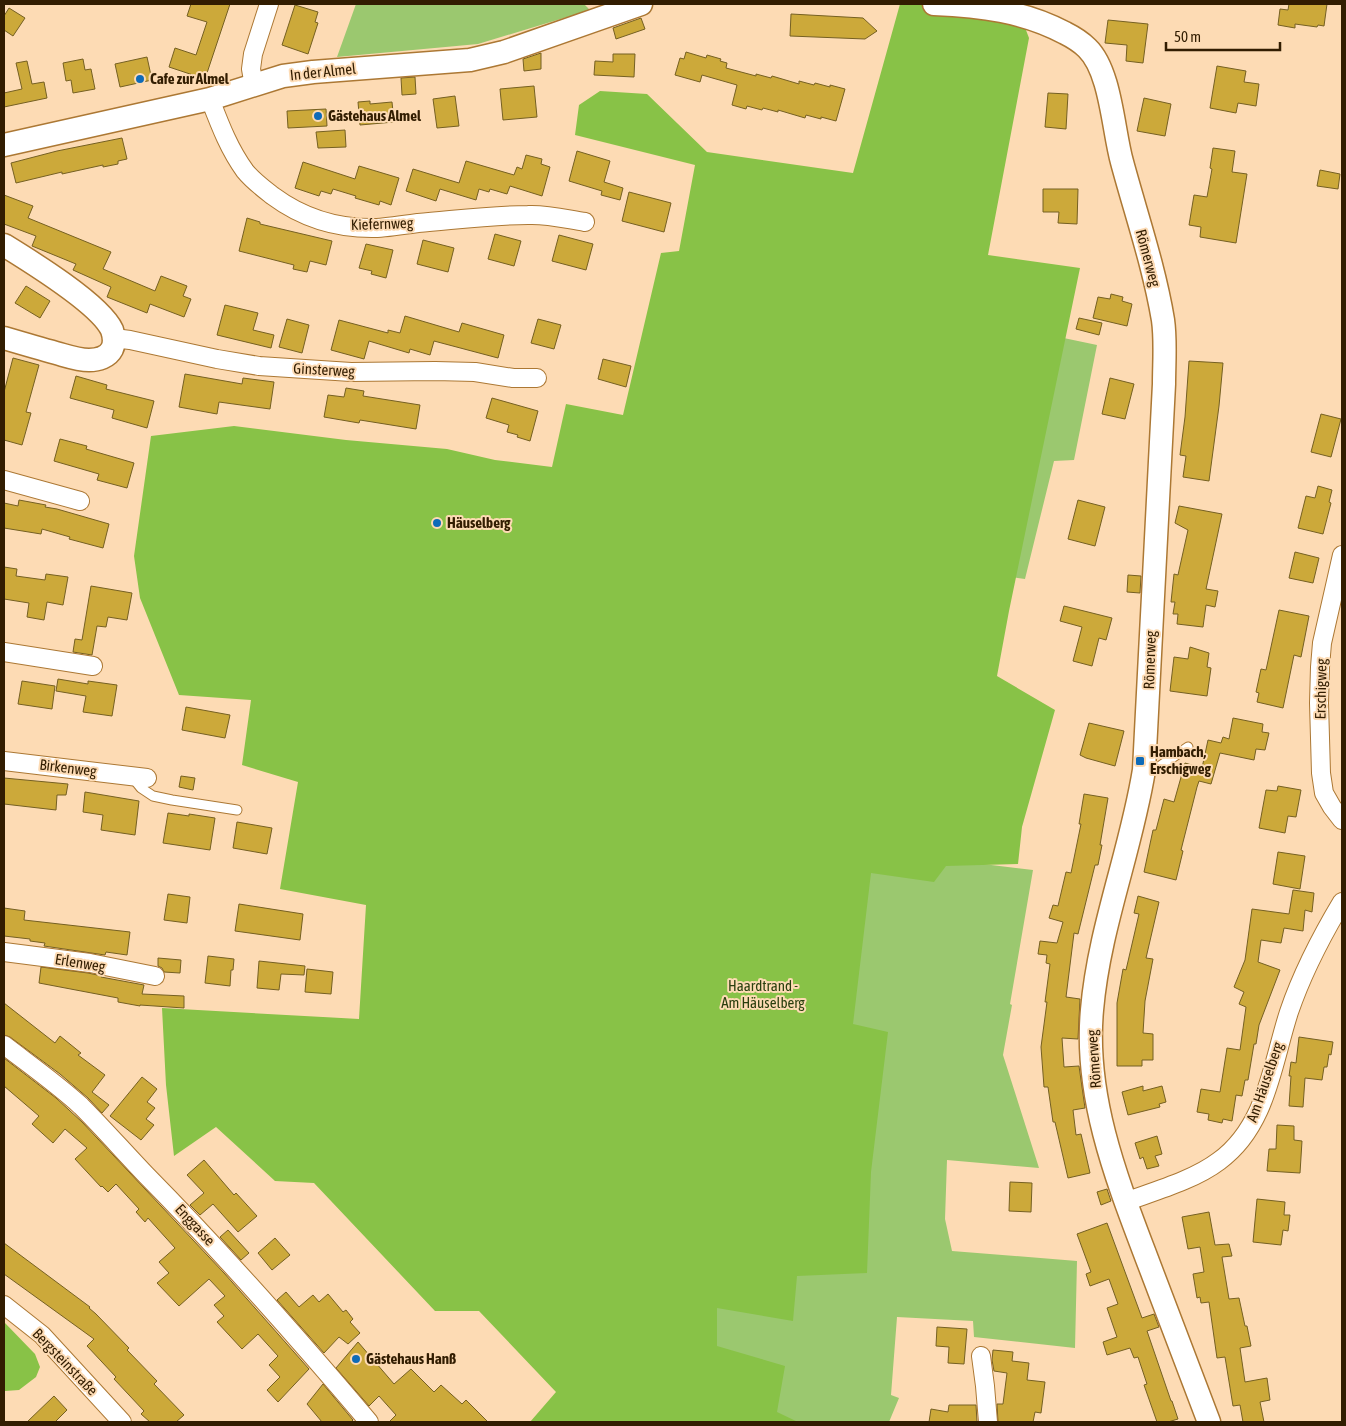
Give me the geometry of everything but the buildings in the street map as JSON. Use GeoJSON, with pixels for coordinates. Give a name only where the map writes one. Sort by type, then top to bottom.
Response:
{"type":"FeatureCollection","features":[{"type":"Feature","properties":{"kind":"street"},"geometry":{"type":"LineString","coordinates":[[254,86],[251,69],[253,54],[269,4]]}},
{"type":"Feature","properties":{"kind":"street","name":"In der Almel"},"geometry":{"type":"LineString","coordinates":[[4,145],[210,100],[283,76],[482,58],[641,4]]}},
{"type":"Feature","properties":{"kind":"street","name":"Römerweg"},"geometry":{"type":"LineString","coordinates":[[934,4],[992,8],[1023,16],[1051,25],[1072,36],[1087,47],[1098,61],[1105,79],[1121,160],[1156,283],[1163,322],[1165,352],[1149,694],[1143,778],[1099,954],[1091,1012],[1091,1043],[1094,1085],[1111,1160],[1125,1202],[1209,1422]]}},
{"type":"Feature","properties":{"kind":"street","name":"Kiefernweg"},"geometry":{"type":"LineString","coordinates":[[210,100],[223,133],[233,153],[246,172],[262,188],[284,204],[308,217],[332,224],[378,228],[530,214],[585,222]]}},
{"type":"Feature","properties":{"kind":"street"},"geometry":{"type":"LineString","coordinates":[[4,245],[50,275],[97,311],[109,326],[114,338],[113,348],[109,354],[101,359],[91,360],[72,358],[4,338]]}},
{"type":"Feature","properties":{"kind":"street","name":"Ginsterweg"},"geometry":{"type":"LineString","coordinates":[[114,338],[259,366],[351,372],[474,372],[513,378],[537,378]]}},
{"type":"Feature","properties":{"kind":"street"},"geometry":{"type":"LineString","coordinates":[[4,480],[80,500]]}},
{"type":"Feature","properties":{"kind":"street","name":"Erschigweg"},"geometry":{"type":"LineString","coordinates":[[1342,555],[1322,643],[1320,666],[1321,773],[1324,793],[1342,820]]}},
{"type":"Feature","properties":{"kind":"street"},"geometry":{"type":"LineString","coordinates":[[4,652],[94,666]]}},
{"type":"Feature","properties":{"kind":"street","name":"Birkenweg"},"geometry":{"type":"LineString","coordinates":[[4,761],[139,777]]}},
{"type":"Feature","properties":{"kind":"street","name":"Am Häuselberg"},"geometry":{"type":"LineString","coordinates":[[1125,1202],[1204,1171],[1238,1144],[1250,1128],[1261,1105],[1287,1020],[1302,979],[1342,902]]}},
{"type":"Feature","properties":{"kind":"street","name":"Erlenweg"},"geometry":{"type":"LineString","coordinates":[[4,952],[90,963],[155,976]]}},
{"type":"Feature","properties":{"kind":"street","name":"Enggasse"},"geometry":{"type":"LineString","coordinates":[[4,1045],[80,1105],[102,1127],[269,1306],[368,1422]]}},
{"type":"Feature","properties":{"kind":"street","name":"Bergsteinstraße"},"geometry":{"type":"LineString","coordinates":[[4,1305],[42,1335],[122,1422]]}},
{"type":"Feature","properties":{"kind":"street"},"geometry":{"type":"LineString","coordinates":[[981,1356],[986,1386],[988,1422]]}},
{"type":"Feature","properties":{"kind":"lane"},"geometry":{"type":"LineString","coordinates":[[1143,778],[1188,747]]}},
{"type":"Feature","properties":{"kind":"lane","name":"Birkenweg"},"geometry":{"type":"LineString","coordinates":[[139,777],[142,788],[153,796],[237,810]]}},
{"type":"Feature","properties":{"kind":"green space"},"geometry":{"type":"Polygon","coordinates":[[[356,4],[584,4],[590,10],[478,44],[337,57],[356,4]]]}},
{"type":"Feature","properties":{"kind":"green space"},"geometry":{"type":"Polygon","coordinates":[[[900,4],[1016,4],[1029,38],[988,255],[1080,268],[997,676],[1055,710],[1022,827],[1018,864],[946,866],[934,882],[871,873],[853,1024],[888,1032],[871,1172],[867,1273],[797,1276],[793,1321],[717,1308],[717,1346],[785,1366],[777,1412],[798,1422],[530,1422],[556,1392],[479,1311],[435,1311],[314,1183],[275,1181],[216,1127],[174,1156],[166,1085],[162,1008],[359,1019],[366,905],[280,889],[298,782],[242,765],[251,700],[179,695],[140,598],[134,556],[151,436],[234,426],[346,440],[447,449],[495,460],[552,467],[566,404],[623,415],[661,253],[679,251],[695,165],[575,135],[579,105],[600,91],[647,94],[707,152],[853,173],[900,4]]]}},
{"type":"Feature","properties":{"kind":"green space","name":"Haardtrand - Am Häuselberg"},"geometry":{"type":"Polygon","coordinates":[[[978,320],[1097,345],[1074,460],[1054,461],[1025,579],[992,574],[983,864],[1033,870],[1003,1055],[1039,1168],[947,1160],[945,1219],[952,1251],[1077,1261],[1075,1348],[974,1337],[973,1321],[897,1317],[891,1395],[899,1398],[889,1422],[583,1422],[978,320]]]}},
{"type":"Feature","properties":{"kind":"green space"},"geometry":{"type":"Polygon","coordinates":[[[4,1322],[35,1354],[40,1367],[36,1377],[19,1390],[5,1391],[4,1393],[4,1322]]]}},
{"type":"Feature","properties":{"kind":"place","name":"Cafe zur Almel"},"geometry":{"type":"Point","coordinates":[140,79]}},
{"type":"Feature","properties":{"kind":"place","name":"Gästehaus Almel"},"geometry":{"type":"Point","coordinates":[318,116]}},
{"type":"Feature","properties":{"kind":"place","name":"Häuselberg"},"geometry":{"type":"Point","coordinates":[437,523]}},
{"type":"Feature","properties":{"kind":"place","name":"Hambach, Erschigweg"},"geometry":{"type":"Point","coordinates":[1140,761]}},
{"type":"Feature","properties":{"kind":"place","name":"Gästehaus Hanß"},"geometry":{"type":"Point","coordinates":[356,1359]}}]}
